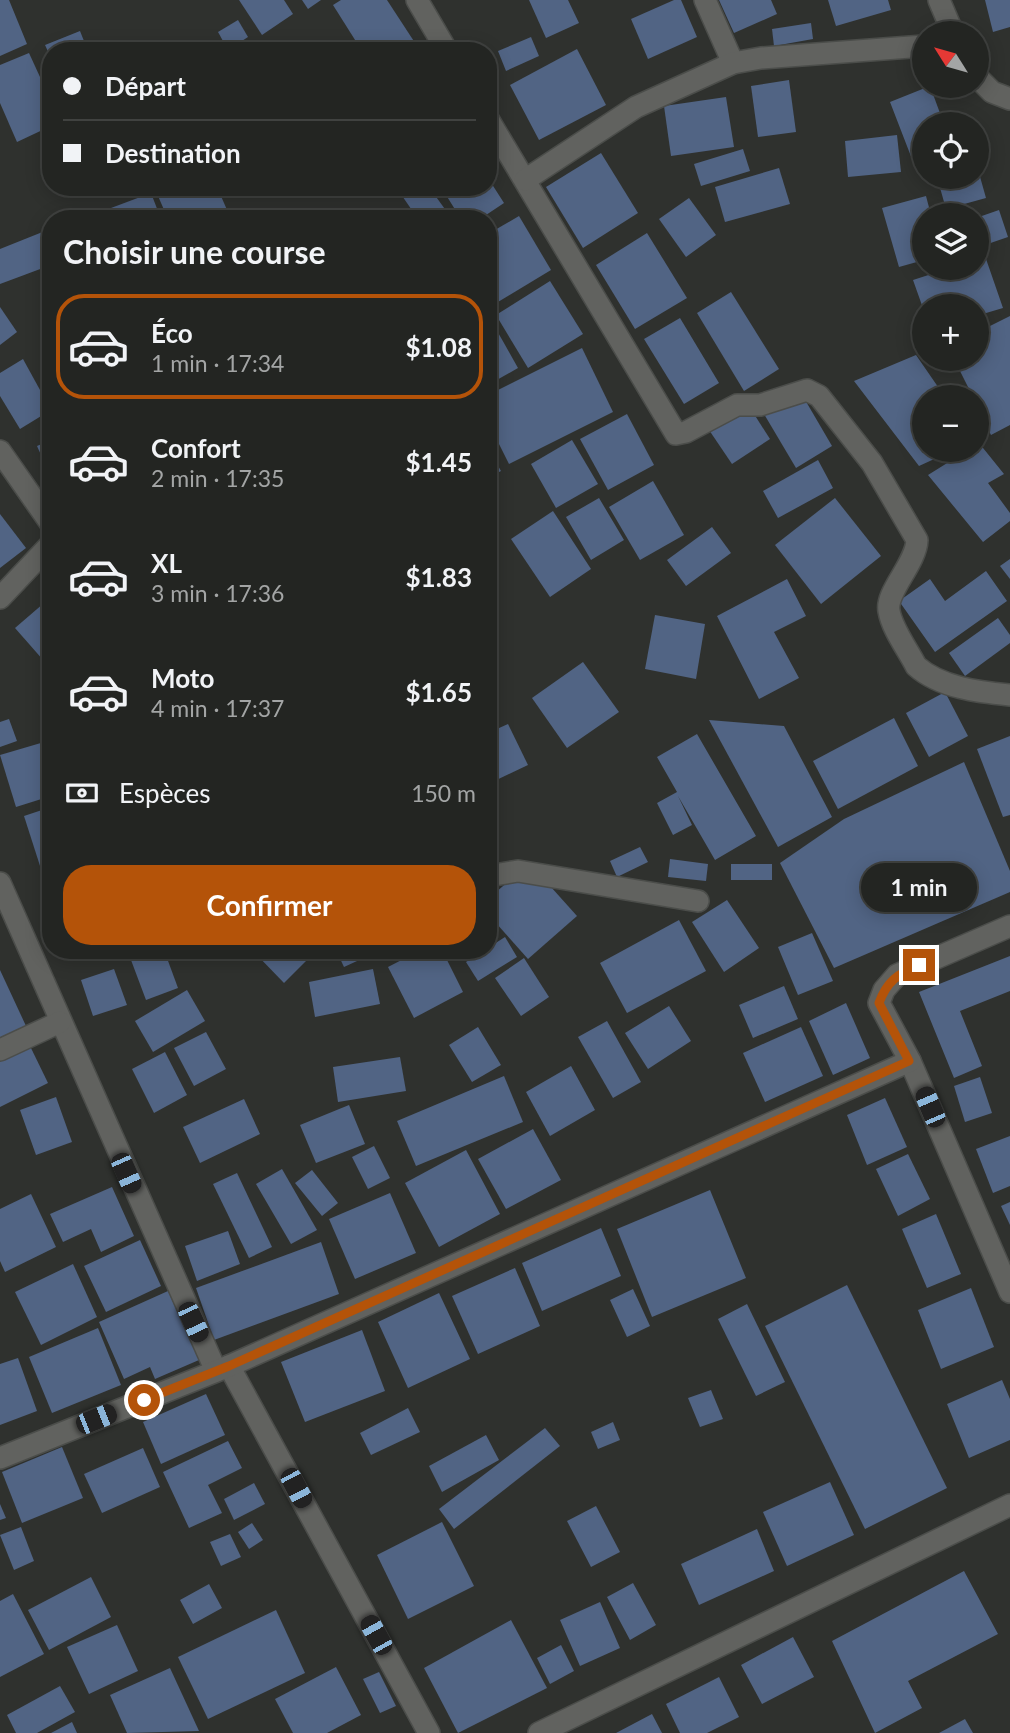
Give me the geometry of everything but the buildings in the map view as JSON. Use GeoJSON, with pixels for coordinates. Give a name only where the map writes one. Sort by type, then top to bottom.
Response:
{"type":"FeatureCollection","features":[{"type":"Feature","properties":{"kind":"street"},"geometry":{"type":"LineString","coordinates":[[417,0],[442,42]]}},
{"type":"Feature","properties":{"kind":"street"},"geometry":{"type":"LineString","coordinates":[[705,0],[733,63]]}},
{"type":"Feature","properties":{"kind":"street"},"geometry":{"type":"LineString","coordinates":[[939,0],[948,21]]}},
{"type":"Feature","properties":{"kind":"street"},"geometry":{"type":"LineString","coordinates":[[525,180],[636,107],[733,63],[761,58],[912,47]]}},
{"type":"Feature","properties":{"kind":"street"},"geometry":{"type":"LineString","coordinates":[[989,89],[1010,99]]}},
{"type":"Feature","properties":{"kind":"street"},"geometry":{"type":"LineString","coordinates":[[497,133],[676,434],[686,432],[737,405],[761,405],[807,390],[819,396],[872,463],[917,540],[917,554],[889,602],[889,613],[916,666],[924,672],[971,691],[1010,695]]}},
{"type":"Feature","properties":{"kind":"street"},"geometry":{"type":"LineString","coordinates":[[0,451],[42,511]]}},
{"type":"Feature","properties":{"kind":"street"},"geometry":{"type":"LineString","coordinates":[[0,598],[42,554]]}},
{"type":"Feature","properties":{"kind":"street"},"geometry":{"type":"LineString","coordinates":[[497,874],[518,871],[698,901]]}},
{"type":"Feature","properties":{"kind":"street"},"geometry":{"type":"LineString","coordinates":[[0,883],[60,1022],[223,1369],[429,1733]]}},
{"type":"Feature","properties":{"kind":"street"},"geometry":{"type":"LineString","coordinates":[[1010,926],[897,975],[884,990],[879,1003],[909,1061],[1010,1292]]}},
{"type":"Feature","properties":{"kind":"street"},"geometry":{"type":"LineString","coordinates":[[0,1050],[60,1022]]}},
{"type":"Feature","properties":{"kind":"street"},"geometry":{"type":"LineString","coordinates":[[0,1458],[223,1369],[909,1061]]}},
{"type":"Feature","properties":{"kind":"street"},"geometry":{"type":"LineString","coordinates":[[539,1733],[1010,1505]]}},
{"type":"Feature","properties":{"kind":"route"},"geometry":{"type":"LineString","coordinates":[[144,1400],[229,1366],[909,1061],[879,1003],[884,990],[897,975],[919,965]]}}]}
